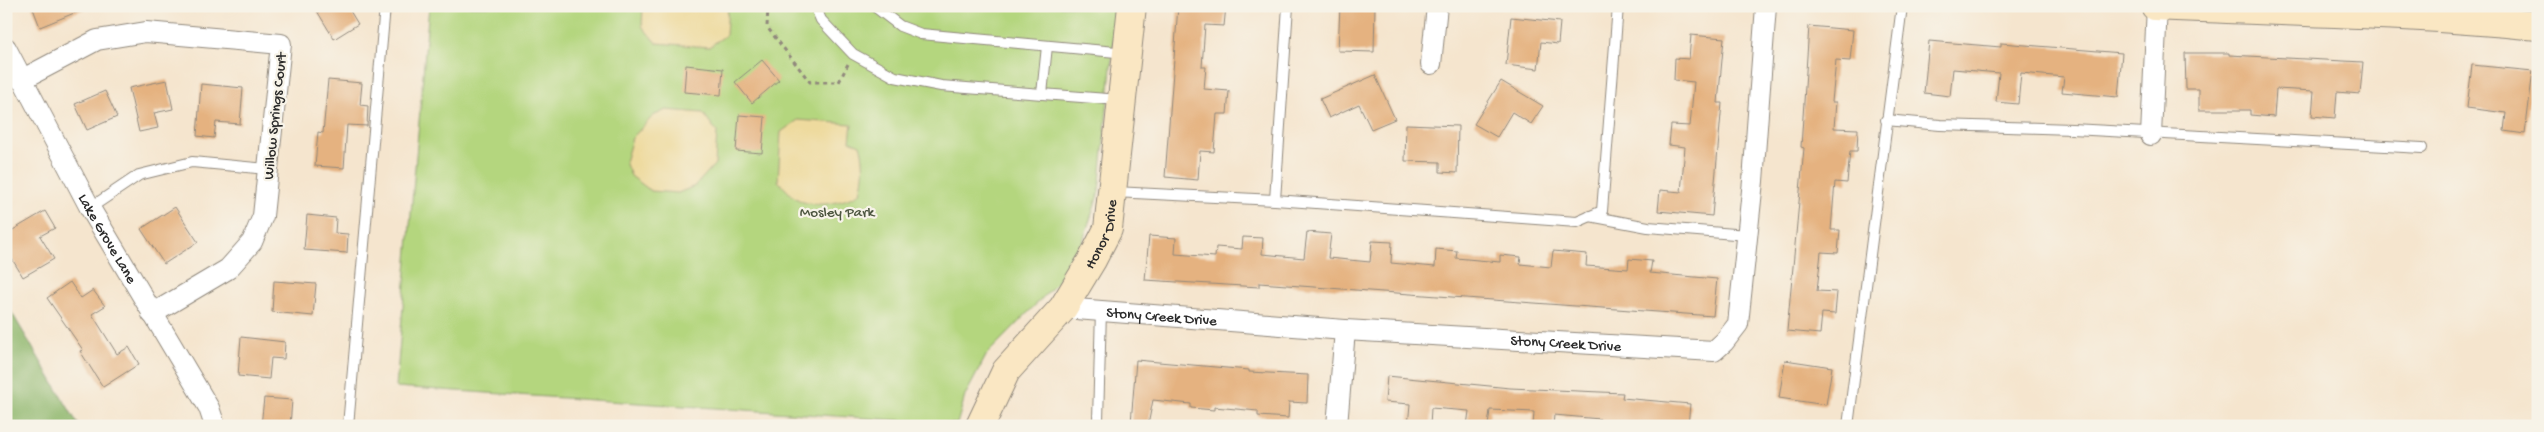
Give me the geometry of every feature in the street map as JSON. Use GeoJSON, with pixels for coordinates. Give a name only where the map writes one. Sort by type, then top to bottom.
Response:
{"type":"FeatureCollection","features":[{"type":"Feature","properties":{"kind":"street","name":"Honor Drive"},"geometry":{"type":"LineString","coordinates":[[980,426],[1006,371],[1063,308],[1108,229],[1132,6]]}},
{"type":"Feature","properties":{"kind":"street"},"geometry":{"type":"LineString","coordinates":[[1431,64],[1436,6]]}},
{"type":"Feature","properties":{"kind":"street","name":"Stony Creek Drive"},"geometry":{"type":"LineString","coordinates":[[1063,308],[1345,330],[1714,351],[1738,324],[1766,6]]}},
{"type":"Feature","properties":{"kind":"street"},"geometry":{"type":"LineString","coordinates":[[2150,135],[2156,6],[2477,13],[2538,26]]}},
{"type":"Feature","properties":{"kind":"street","name":"Willow Springs Court"},"geometry":{"type":"LineString","coordinates":[[21,80],[97,40],[146,32],[281,44],[263,216],[252,242],[228,269],[152,314]]}},
{"type":"Feature","properties":{"kind":"street","name":"Lake Grove Lane"},"geometry":{"type":"LineString","coordinates":[[6,48],[21,80],[90,208],[209,408],[215,426]]}},
{"type":"Feature","properties":{"kind":"street"},"geometry":{"type":"LineString","coordinates":[[1337,426],[1345,330]]}},
{"type":"Feature","properties":{"kind":"lane"},"geometry":{"type":"LineString","coordinates":[[348,426],[384,6]]}},
{"type":"Feature","properties":{"kind":"lane"},"geometry":{"type":"LineString","coordinates":[[815,6],[821,20],[853,54],[895,77],[941,86],[1123,101]]}},
{"type":"Feature","properties":{"kind":"lane"},"geometry":{"type":"LineString","coordinates":[[874,6],[900,26],[921,34],[1128,53]]}},
{"type":"Feature","properties":{"kind":"lane"},"geometry":{"type":"LineString","coordinates":[[1275,200],[1288,6]]}},
{"type":"Feature","properties":{"kind":"lane"},"geometry":{"type":"LineString","coordinates":[[1112,192],[1275,200],[1576,222],[1602,211],[1618,6]]}},
{"type":"Feature","properties":{"kind":"lane"},"geometry":{"type":"LineString","coordinates":[[1848,426],[1902,6]]}},
{"type":"Feature","properties":{"kind":"lane"},"geometry":{"type":"LineString","coordinates":[[1042,94],[1047,46]]}},
{"type":"Feature","properties":{"kind":"lane"},"geometry":{"type":"LineString","coordinates":[[1886,120],[1940,125],[2072,129],[2150,135],[2422,148]]}},
{"type":"Feature","properties":{"kind":"lane"},"geometry":{"type":"LineString","coordinates":[[90,208],[139,175],[192,162],[268,169]]}},
{"type":"Feature","properties":{"kind":"lane"},"geometry":{"type":"LineString","coordinates":[[1590,216],[1648,228],[1747,235]]}},
{"type":"Feature","properties":{"kind":"lane"},"geometry":{"type":"LineString","coordinates":[[1101,310],[1098,420],[1102,426]]}},
{"type":"Feature","properties":{"kind":"path"},"geometry":{"type":"LineString","coordinates":[[768,6],[767,27],[810,82],[839,82],[853,54]]}},
{"type":"Feature","properties":{"kind":"green space","name":"Mosley Park"},"geometry":{"type":"Polygon","coordinates":[[[429,6],[1117,6],[1099,192],[1078,256],[1057,283],[987,354],[965,396],[957,424],[396,387],[429,6]]]}},
{"type":"Feature","properties":{"kind":"green space"},"geometry":{"type":"Polygon","coordinates":[[[6,303],[79,426],[6,426],[6,303]]]}},
{"type":"Feature","properties":{"kind":"sand"},"geometry":{"type":"Polygon","coordinates":[[[643,6],[728,6],[726,35],[709,47],[656,43],[642,26],[643,6]]]}},
{"type":"Feature","properties":{"kind":"sand"},"geometry":{"type":"Polygon","coordinates":[[[666,110],[703,113],[717,132],[715,164],[695,186],[678,193],[651,191],[631,176],[625,162],[632,138],[653,116],[666,110]]]}},
{"type":"Feature","properties":{"kind":"sand"},"geometry":{"type":"Polygon","coordinates":[[[798,120],[852,124],[850,141],[860,145],[863,157],[860,193],[839,202],[806,203],[790,194],[778,181],[781,132],[798,120]]]}},
{"type":"Feature","properties":{"kind":"building"},"geometry":{"type":"Polygon","coordinates":[[[32,6],[89,6],[89,7],[40,27],[32,6]]]}},
{"type":"Feature","properties":{"kind":"building"},"geometry":{"type":"Polygon","coordinates":[[[314,6],[347,6],[358,24],[334,39],[314,6]]]}},
{"type":"Feature","properties":{"kind":"building"},"geometry":{"type":"Polygon","coordinates":[[[1178,6],[1226,6],[1224,26],[1205,25],[1202,67],[1206,67],[1204,89],[1229,91],[1227,114],[1217,114],[1214,152],[1200,151],[1198,180],[1165,177],[1178,6]]]}},
{"type":"Feature","properties":{"kind":"building"},"geometry":{"type":"Polygon","coordinates":[[[1340,6],[1375,6],[1374,52],[1338,51],[1340,6]]]}},
{"type":"Feature","properties":{"kind":"building"},"geometry":{"type":"Polygon","coordinates":[[[1511,17],[1560,22],[1558,44],[1541,42],[1538,69],[1506,65],[1511,17]]]}},
{"type":"Feature","properties":{"kind":"building"},"geometry":{"type":"Polygon","coordinates":[[[1809,26],[1853,30],[1850,61],[1836,60],[1832,102],[1836,102],[1834,128],[1858,129],[1857,151],[1850,151],[1847,183],[1835,182],[1831,230],[1840,230],[1838,253],[1821,252],[1817,291],[1837,292],[1835,314],[1822,313],[1820,334],[1787,331],[1804,148],[1801,147],[1809,26]]]}},
{"type":"Feature","properties":{"kind":"building"},"geometry":{"type":"Polygon","coordinates":[[[1691,35],[1724,38],[1718,103],[1722,103],[1712,216],[1658,211],[1660,190],[1681,192],[1685,147],[1669,145],[1671,125],[1690,126],[1694,82],[1674,80],[1675,58],[1689,59],[1691,35]]]}},
{"type":"Feature","properties":{"kind":"building"},"geometry":{"type":"Polygon","coordinates":[[[1929,41],[2001,47],[2001,43],[2122,53],[2118,97],[2062,92],[2064,77],[2021,73],[2018,104],[1996,102],[1999,73],[1953,69],[1950,96],[1924,93],[1929,41]]]}},
{"type":"Feature","properties":{"kind":"building"},"geometry":{"type":"Polygon","coordinates":[[[2185,53],[2229,53],[2229,55],[2363,62],[2360,94],[2337,92],[2335,118],[2312,116],[2314,91],[2276,89],[2274,117],[2250,115],[2250,110],[2199,110],[2199,89],[2186,89],[2185,53]]]}},
{"type":"Feature","properties":{"kind":"building"},"geometry":{"type":"Polygon","coordinates":[[[762,60],[779,80],[752,103],[735,82],[762,60]]]}},
{"type":"Feature","properties":{"kind":"building"},"geometry":{"type":"Polygon","coordinates":[[[686,65],[723,69],[721,95],[684,92],[686,65]]]}},
{"type":"Feature","properties":{"kind":"building"},"geometry":{"type":"Polygon","coordinates":[[[2472,65],[2533,71],[2525,134],[2504,131],[2506,113],[2467,108],[2472,65]]]}},
{"type":"Feature","properties":{"kind":"building"},"geometry":{"type":"Polygon","coordinates":[[[1375,75],[1395,119],[1371,129],[1359,104],[1329,118],[1320,99],[1375,75]]]}},
{"type":"Feature","properties":{"kind":"building"},"geometry":{"type":"Polygon","coordinates":[[[167,80],[173,109],[154,113],[158,128],[139,132],[129,88],[167,80]]]}},
{"type":"Feature","properties":{"kind":"building"},"geometry":{"type":"Polygon","coordinates":[[[328,80],[362,83],[360,105],[368,106],[367,126],[347,125],[344,168],[315,166],[318,132],[323,133],[328,80]]]}},
{"type":"Feature","properties":{"kind":"building"},"geometry":{"type":"Polygon","coordinates":[[[1501,81],[1543,106],[1531,124],[1512,112],[1497,137],[1474,124],[1501,81]]]}},
{"type":"Feature","properties":{"kind":"building"},"geometry":{"type":"Polygon","coordinates":[[[201,84],[243,88],[240,124],[216,122],[214,138],[197,136],[201,84]]]}},
{"type":"Feature","properties":{"kind":"building"},"geometry":{"type":"Polygon","coordinates":[[[105,91],[117,117],[87,130],[75,104],[105,91]]]}},
{"type":"Feature","properties":{"kind":"building"},"geometry":{"type":"Polygon","coordinates":[[[739,115],[765,117],[762,153],[736,151],[739,115]]]}},
{"type":"Feature","properties":{"kind":"building"},"geometry":{"type":"Polygon","coordinates":[[[1406,124],[1458,126],[1457,173],[1440,172],[1440,162],[1405,161],[1406,124]]]}},
{"type":"Feature","properties":{"kind":"building"},"geometry":{"type":"Polygon","coordinates":[[[175,207],[198,242],[164,264],[141,229],[175,207]]]}},
{"type":"Feature","properties":{"kind":"building"},"geometry":{"type":"Polygon","coordinates":[[[45,211],[55,228],[40,236],[54,259],[23,277],[6,249],[6,234],[45,211]]]}},
{"type":"Feature","properties":{"kind":"building"},"geometry":{"type":"Polygon","coordinates":[[[307,215],[336,218],[335,233],[348,234],[347,253],[304,250],[307,215]]]}},
{"type":"Feature","properties":{"kind":"building"},"geometry":{"type":"Polygon","coordinates":[[[1307,232],[1331,234],[1328,258],[1370,262],[1372,241],[1392,242],[1391,263],[1435,267],[1436,249],[1457,251],[1456,258],[1500,262],[1500,255],[1521,257],[1520,264],[1551,267],[1553,251],[1587,254],[1586,266],[1628,269],[1629,259],[1652,261],[1650,273],[1717,279],[1713,316],[1259,283],[1259,287],[1145,280],[1149,236],[1176,238],[1175,254],[1215,257],[1216,247],[1242,249],[1243,237],[1263,238],[1262,254],[1304,258],[1307,232]]]}},
{"type":"Feature","properties":{"kind":"building"},"geometry":{"type":"Polygon","coordinates":[[[274,281],[316,284],[313,316],[272,312],[274,281]]]}},
{"type":"Feature","properties":{"kind":"building"},"geometry":{"type":"Polygon","coordinates":[[[70,282],[81,298],[93,290],[105,306],[92,314],[117,354],[129,347],[139,364],[103,387],[80,351],[83,350],[47,298],[70,282]]]}},
{"type":"Feature","properties":{"kind":"building"},"geometry":{"type":"Polygon","coordinates":[[[241,337],[285,342],[284,359],[271,358],[269,379],[238,376],[241,337]]]}},
{"type":"Feature","properties":{"kind":"building"},"geometry":{"type":"Polygon","coordinates":[[[1136,360],[1249,370],[1249,372],[1308,375],[1307,403],[1289,402],[1288,418],[1258,416],[1258,411],[1214,407],[1214,410],[1191,408],[1191,404],[1153,400],[1148,425],[1131,423],[1136,360]]]}},
{"type":"Feature","properties":{"kind":"building"},"geometry":{"type":"Polygon","coordinates":[[[1785,360],[1832,367],[1826,405],[1779,398],[1785,360]]]}},
{"type":"Feature","properties":{"kind":"building"},"geometry":{"type":"Polygon","coordinates":[[[1387,376],[1510,388],[1623,393],[1622,398],[1690,404],[1688,426],[1600,426],[1600,419],[1554,415],[1553,426],[1533,426],[1534,412],[1490,410],[1488,426],[1467,426],[1469,411],[1431,408],[1430,426],[1408,426],[1410,404],[1385,402],[1387,376]]]}},
{"type":"Feature","properties":{"kind":"building"},"geometry":{"type":"Polygon","coordinates":[[[264,398],[292,400],[290,426],[261,426],[264,398]]]}}]}
